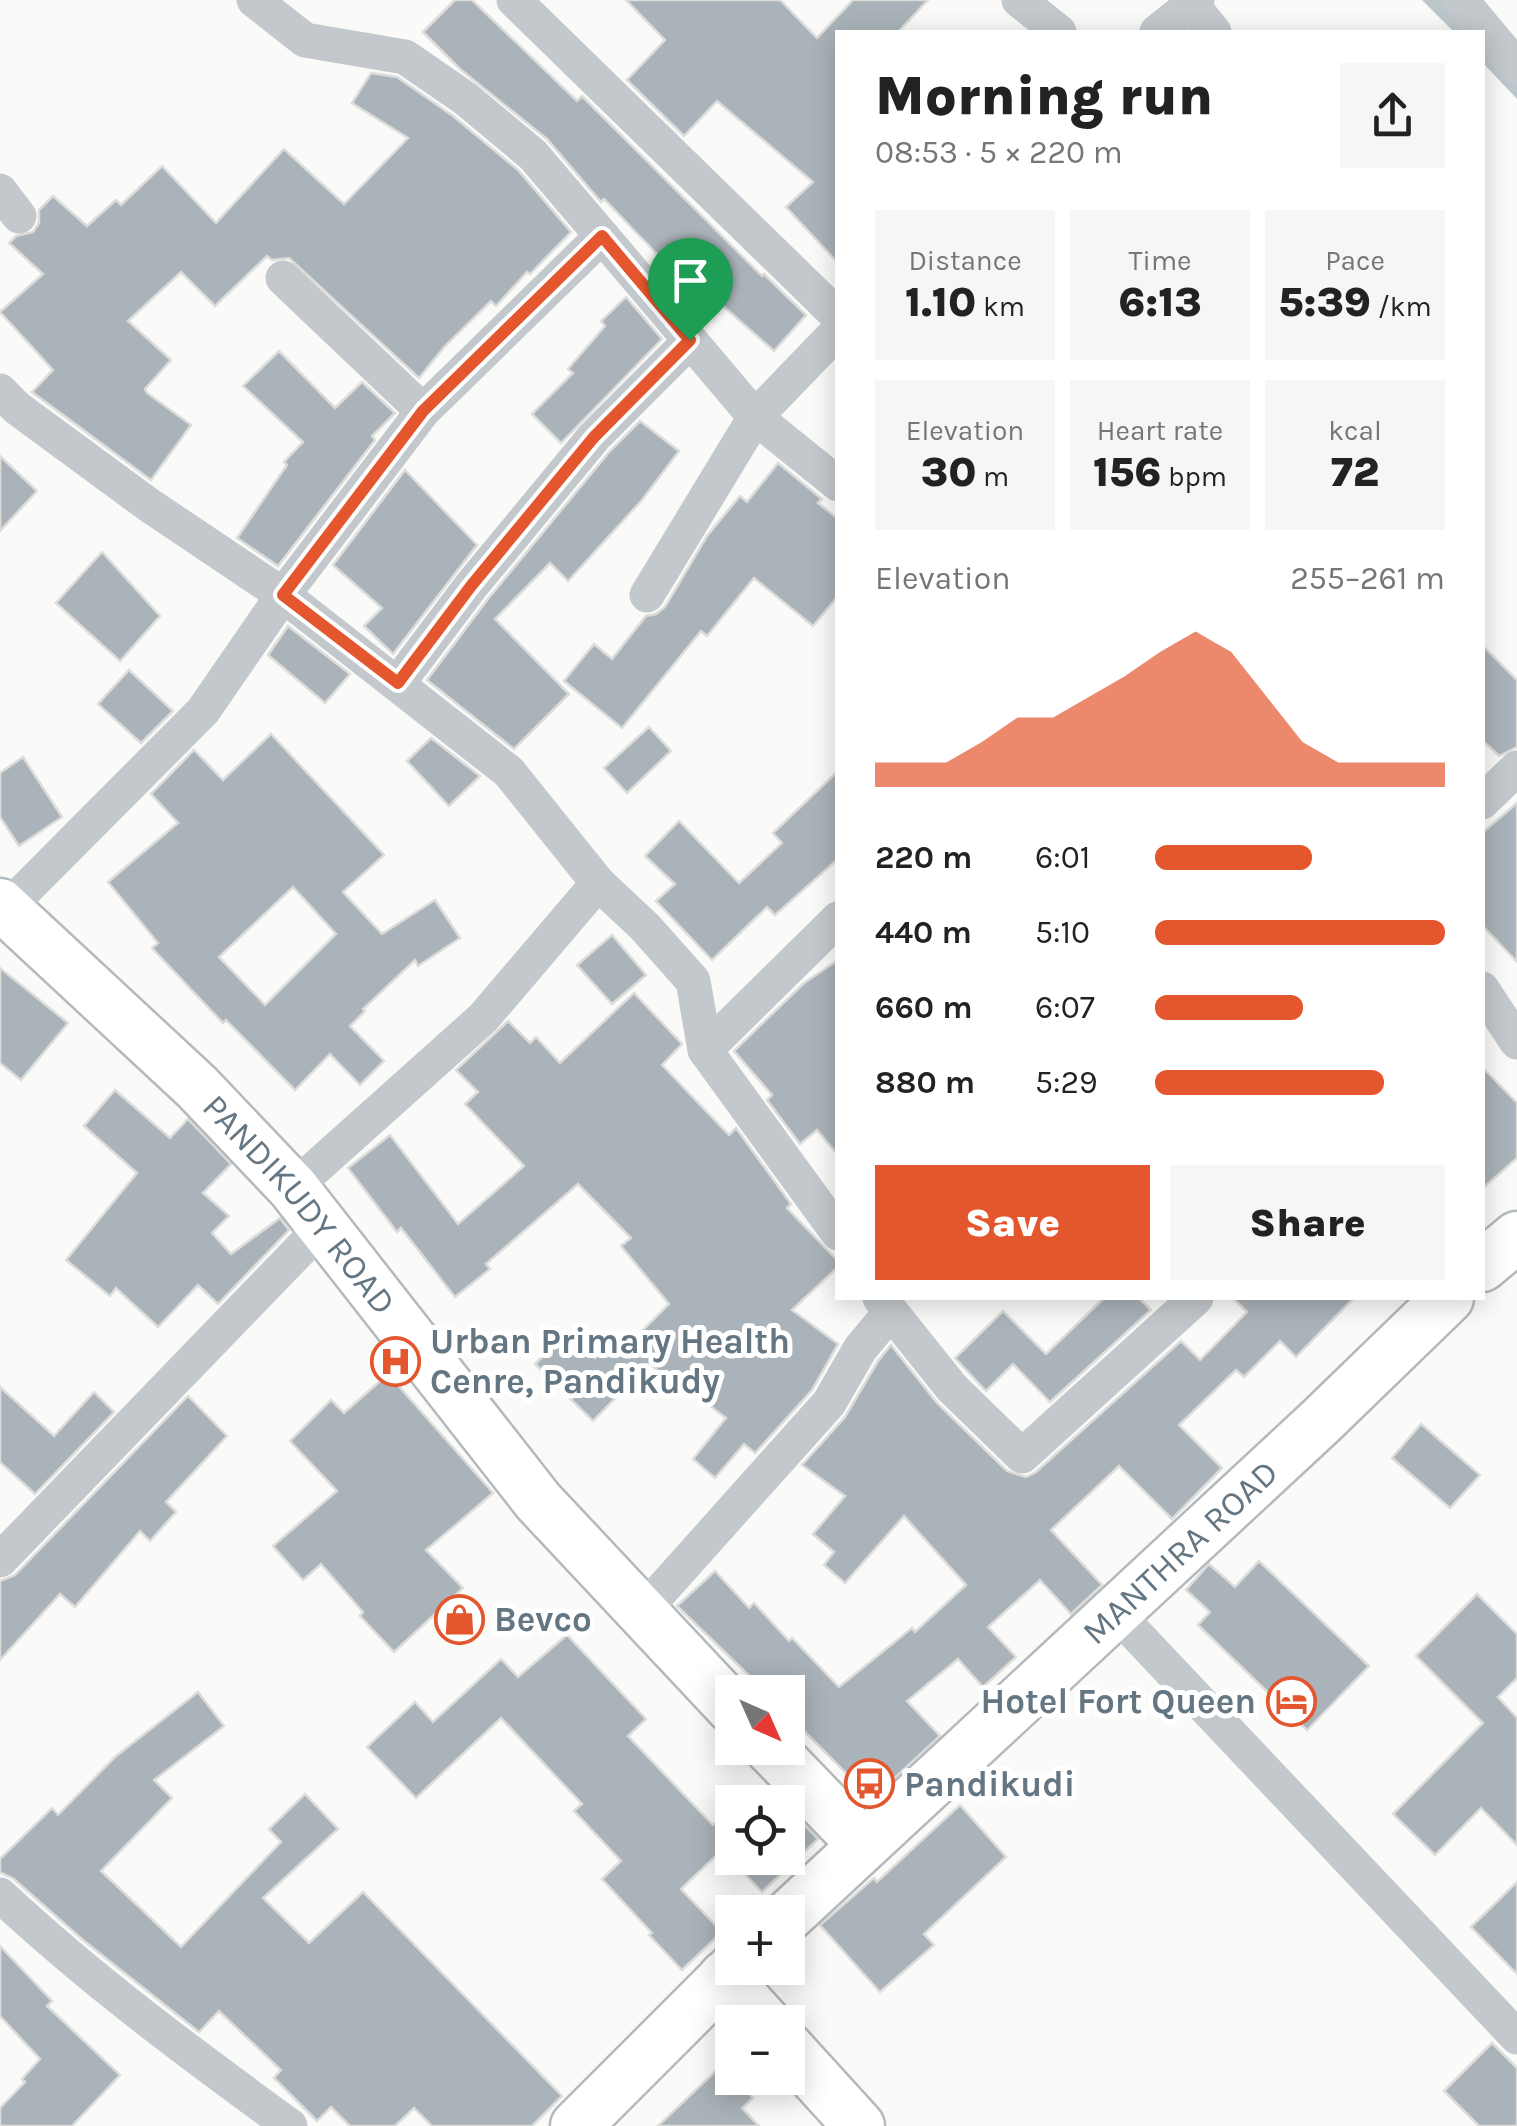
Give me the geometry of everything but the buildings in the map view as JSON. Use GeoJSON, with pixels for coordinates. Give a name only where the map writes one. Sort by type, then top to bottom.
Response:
{"type":"FeatureCollection","features":[{"type":"Feature","properties":{"kind":"street"},"geometry":{"type":"LineString","coordinates":[[254,0],[305,40],[404,57],[466,99],[533,154],[755,417],[835,482]]}},
{"type":"Feature","properties":{"kind":"street"},"geometry":{"type":"LineString","coordinates":[[1019,0],[1056,30]]}},
{"type":"Feature","properties":{"kind":"street"},"geometry":{"type":"LineString","coordinates":[[1461,0],[1517,67]]}},
{"type":"Feature","properties":{"kind":"street"},"geometry":{"type":"LineString","coordinates":[[1160,30],[1194,2],[1213,30]]}},
{"type":"Feature","properties":{"kind":"street"},"geometry":{"type":"LineString","coordinates":[[522,3],[835,313]]}},
{"type":"Feature","properties":{"kind":"street"},"geometry":{"type":"LineString","coordinates":[[3,907],[203,710],[283,595],[423,411],[602,236]]}},
{"type":"Feature","properties":{"kind":"street"},"geometry":{"type":"LineString","coordinates":[[283,278],[423,411]]}},
{"type":"Feature","properties":{"kind":"street"},"geometry":{"type":"LineString","coordinates":[[647,595],[755,417],[835,334]]}},
{"type":"Feature","properties":{"kind":"street"},"geometry":{"type":"LineString","coordinates":[[398,683],[471,586],[594,437],[690,340]]}},
{"type":"Feature","properties":{"kind":"street"},"geometry":{"type":"LineString","coordinates":[[0,391],[149,505],[283,595],[510,772],[598,883],[646,927],[693,981],[705,1050],[835,1229]]}},
{"type":"Feature","properties":{"kind":"street"},"geometry":{"type":"LineString","coordinates":[[1485,799],[1517,768]]}},
{"type":"Feature","properties":{"kind":"street"},"geometry":{"type":"LineString","coordinates":[[0,1560],[308,1207],[483,1018],[598,883]]}},
{"type":"Feature","properties":{"kind":"street","name":"PANDIKUDY ROAD"},"geometry":{"type":"LineString","coordinates":[[3,907],[197,1087],[308,1207],[538,1502],[715,1690]]}},
{"type":"Feature","properties":{"kind":"street"},"geometry":{"type":"LineString","coordinates":[[705,1050],[835,922]]}},
{"type":"Feature","properties":{"kind":"street"},"geometry":{"type":"LineString","coordinates":[[1485,994],[1517,1042]]}},
{"type":"Feature","properties":{"kind":"street"},"geometry":{"type":"LineString","coordinates":[[1485,1264],[1517,1237]]}},
{"type":"Feature","properties":{"kind":"street"},"geometry":{"type":"LineString","coordinates":[[641,1613],[829,1402],[885,1305],[952,1388],[1022,1456],[1194,1300]]}},
{"type":"Feature","properties":{"kind":"street","name":"MANTHRA ROAD"},"geometry":{"type":"LineString","coordinates":[[805,1900],[1320,1422],[1446,1300]]}},
{"type":"Feature","properties":{"kind":"street"},"geometry":{"type":"LineString","coordinates":[[1114,1612],[1517,2037]]}},
{"type":"Feature","properties":{"kind":"street"},"geometry":{"type":"LineString","coordinates":[[786,1765],[863,1844]]}},
{"type":"Feature","properties":{"kind":"street"},"geometry":{"type":"LineString","coordinates":[[0,1895],[146,2020],[290,2126]]}},
{"type":"Feature","properties":{"kind":"street"},"geometry":{"type":"LineString","coordinates":[[576,2126],[716,1985]]}},
{"type":"Feature","properties":{"kind":"street"},"geometry":{"type":"LineString","coordinates":[[805,2067],[858,2126]]}},
{"type":"Feature","properties":{"kind":"shaded area"},"geometry":{"type":"Polygon","coordinates":[[[1422,0],[1472,0],[1517,47],[1517,99],[1485,65],[1485,30],[1452,30],[1422,0]]]}},
{"type":"Feature","properties":{"kind":"place","name":"Urban Primary Health Cenre, Pandikudy"},"geometry":{"type":"Point","coordinates":[395,1361]}},
{"type":"Feature","properties":{"kind":"place","name":"Bevco"},"geometry":{"type":"Point","coordinates":[459,1619]}},
{"type":"Feature","properties":{"kind":"place","name":"Hotel Fort Queen"},"geometry":{"type":"Point","coordinates":[1291,1701]}},
{"type":"Feature","properties":{"kind":"place","name":"Pandikudi"},"geometry":{"type":"Point","coordinates":[869,1784]}},
{"type":"Feature","properties":{"kind":"route"},"geometry":{"type":"LineString","coordinates":[[602,236],[690,340],[594,437],[471,586],[398,683],[283,595],[423,411],[602,236]]}}]}
